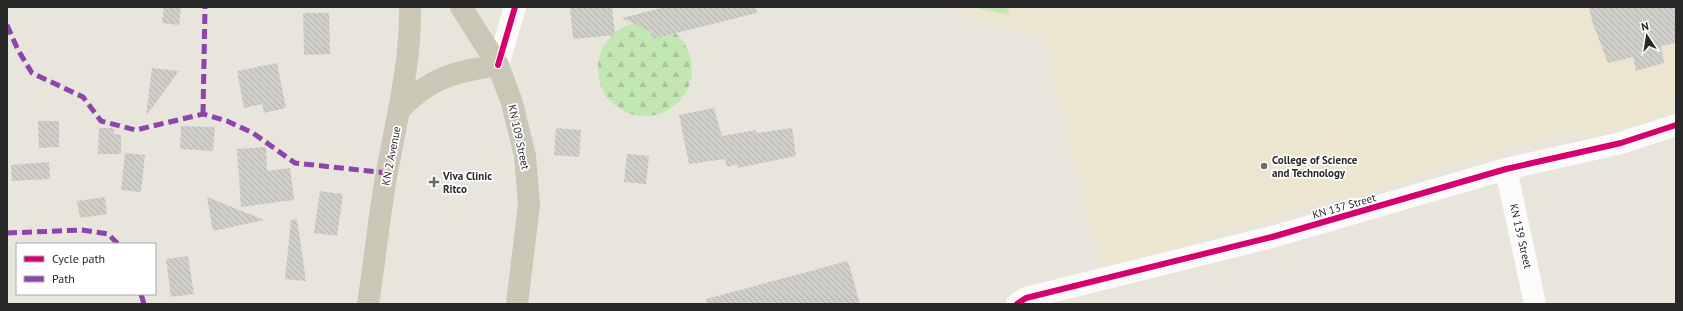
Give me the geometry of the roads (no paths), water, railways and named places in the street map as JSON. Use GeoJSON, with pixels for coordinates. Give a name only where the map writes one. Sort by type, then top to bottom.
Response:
{"type":"FeatureCollection","features":[{"type":"Feature","properties":{"kind":"main road","name":"KN 2 Avenue"},"geometry":{"type":"LineString","coordinates":[[368,304],[387,173],[400,109],[410,35],[410,7]]}},
{"type":"Feature","properties":{"kind":"main road","name":"KN 109 Street"},"geometry":{"type":"LineString","coordinates":[[461,7],[498,65],[512,103],[525,156],[529,205],[517,304]]}},
{"type":"Feature","properties":{"kind":"main road"},"geometry":{"type":"LineString","coordinates":[[400,109],[413,96],[434,81],[459,72],[498,65]]}},
{"type":"Feature","properties":{"kind":"street"},"geometry":{"type":"LineString","coordinates":[[498,65],[516,7]]}},
{"type":"Feature","properties":{"kind":"street","name":"KN 137 Street"},"geometry":{"type":"LineString","coordinates":[[1017,304],[1026,298],[1272,237],[1506,169],[1621,143],[1676,125]]}},
{"type":"Feature","properties":{"kind":"street","name":"KN 139 Street"},"geometry":{"type":"LineString","coordinates":[[1506,169],[1535,304]]}},
{"type":"Feature","properties":{"kind":"place","name":"College of Science and Technology"},"geometry":{"type":"Point","coordinates":[1264,166]}},
{"type":"Feature","properties":{"kind":"place","name":"Viva Clinic Ritco"},"geometry":{"type":"Point","coordinates":[434,182]}}]}
